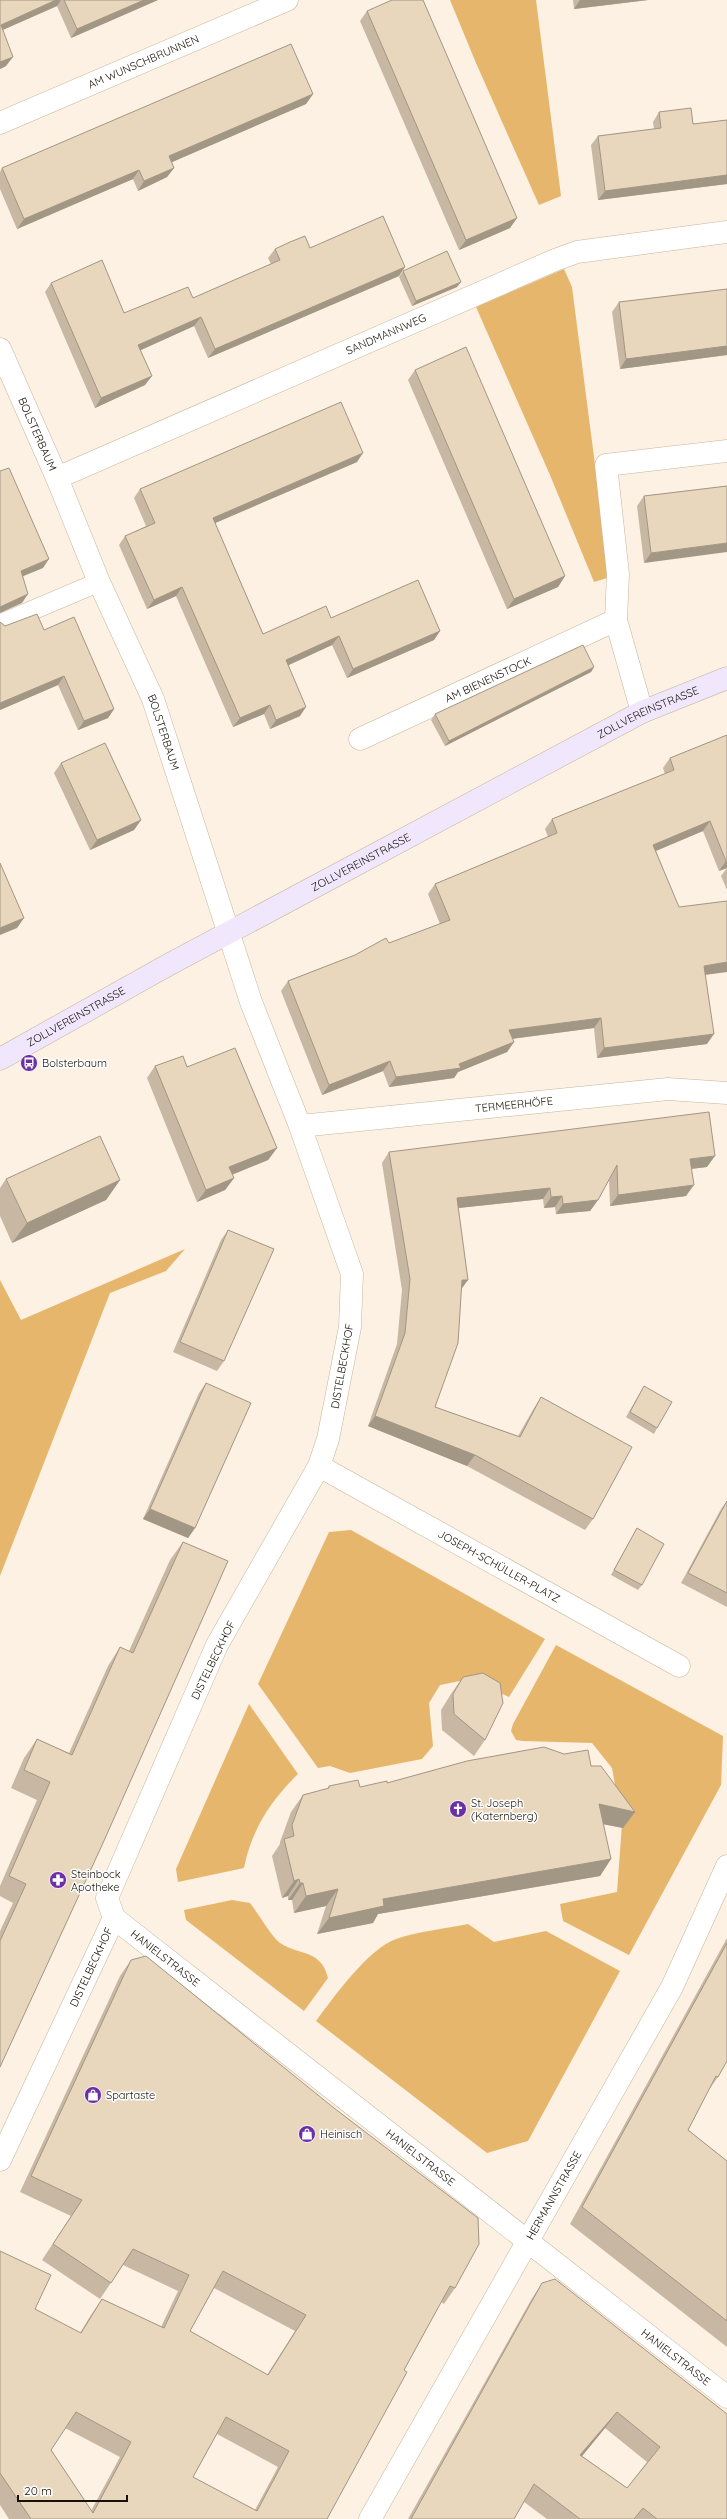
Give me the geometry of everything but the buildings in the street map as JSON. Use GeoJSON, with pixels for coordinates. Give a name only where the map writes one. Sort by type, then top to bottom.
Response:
{"type":"FeatureCollection","features":[{"type":"Feature","properties":{"kind":"main road","name":"ZOLLVEREINSTRASSE"},"geometry":{"type":"LineString","coordinates":[[0,1059],[228,933],[642,712],[727,678]]}},
{"type":"Feature","properties":{"kind":"street","name":"AM WUNSCHBRUNNEN"},"geometry":{"type":"LineString","coordinates":[[0,123],[286,0]]}},
{"type":"Feature","properties":{"kind":"street","name":"SANDMANNWEG"},"geometry":{"type":"LineString","coordinates":[[57,478],[555,260],[577,252],[727,232]]}},
{"type":"Feature","properties":{"kind":"street","name":"BOLSTERBAUM"},"geometry":{"type":"LineString","coordinates":[[0,349],[57,478],[99,582],[153,699],[251,1002],[300,1126]]}},
{"type":"Feature","properties":{"kind":"street"},"geometry":{"type":"LineString","coordinates":[[642,712],[616,620],[618,574],[606,465],[727,451]]}},
{"type":"Feature","properties":{"kind":"street","name":"AM BIENENSTOCK"},"geometry":{"type":"LineString","coordinates":[[360,739],[616,620]]}},
{"type":"Feature","properties":{"kind":"street","name":"TERMEERHÖFE"},"geometry":{"type":"LineString","coordinates":[[300,1126],[668,1089],[727,1093]]}},
{"type":"Feature","properties":{"kind":"street","name":"DISTELBECKHOF"},"geometry":{"type":"LineString","coordinates":[[0,2160],[114,1918],[108,1898],[217,1645],[319,1466],[328,1439],[350,1327],[352,1274],[300,1126]]}},
{"type":"Feature","properties":{"kind":"street","name":"JOSEPH-SCHÜLLER-PLATZ"},"geometry":{"type":"LineString","coordinates":[[319,1466],[679,1666]]}},
{"type":"Feature","properties":{"kind":"street","name":"HERMANNSTRASSE"},"geometry":{"type":"LineString","coordinates":[[370,2519],[672,1987],[727,1866]]}},
{"type":"Feature","properties":{"kind":"street","name":"HANIELSTRASSE"},"geometry":{"type":"LineString","coordinates":[[114,1918],[727,2397]]}},
{"type":"Feature","properties":{"kind":"lane"},"geometry":{"type":"LineString","coordinates":[[0,624],[99,582]]}},
{"type":"Feature","properties":{"kind":"shaded area"},"geometry":{"type":"Polygon","coordinates":[[[450,0],[536,0],[561,196],[539,205],[476,63],[450,0]]]}},
{"type":"Feature","properties":{"kind":"shaded area"},"geometry":{"type":"Polygon","coordinates":[[[564,269],[572,287],[605,542],[607,578],[594,582],[550,475],[476,307],[564,269]]]}},
{"type":"Feature","properties":{"kind":"shaded area"},"geometry":{"type":"Polygon","coordinates":[[[185,1249],[166,1271],[110,1293],[0,1576],[0,1280],[21,1320],[185,1249]]]}},
{"type":"Feature","properties":{"kind":"shaded area"},"geometry":{"type":"Polygon","coordinates":[[[351,1530],[545,1639],[509,1697],[470,1679],[440,1685],[429,1703],[433,1746],[422,1759],[350,1773],[330,1766],[318,1768],[258,1684],[329,1532],[351,1530]]]}},
{"type":"Feature","properties":{"kind":"shaded area"},"geometry":{"type":"Polygon","coordinates":[[[556,1645],[723,1736],[721,1785],[629,1955],[563,1921],[560,1904],[617,1892],[622,1824],[612,1768],[592,1743],[522,1741],[516,1740],[511,1731],[513,1724],[556,1645]]]}},
{"type":"Feature","properties":{"kind":"shaded area"},"geometry":{"type":"Polygon","coordinates":[[[249,1704],[298,1774],[279,1794],[257,1829],[247,1854],[244,1868],[178,1882],[176,1869],[249,1704]]]}},
{"type":"Feature","properties":{"kind":"shaded area"},"geometry":{"type":"Polygon","coordinates":[[[232,1900],[250,1903],[276,1940],[288,1947],[309,1954],[320,1962],[325,1969],[328,1978],[304,2011],[186,1920],[184,1910],[232,1900]]]}},
{"type":"Feature","properties":{"kind":"shaded area"},"geometry":{"type":"Polygon","coordinates":[[[468,1924],[494,1942],[546,1931],[620,1971],[528,2141],[487,2153],[316,2021],[352,1975],[374,1952],[386,1944],[396,1939],[414,1934],[468,1924]]]}},
{"type":"Feature","properties":{"kind":"place","name":"Bolsterbaum"},"geometry":{"type":"Point","coordinates":[29,1063]}},
{"type":"Feature","properties":{"kind":"place","name":"St. Joseph (Katernberg)"},"geometry":{"type":"Point","coordinates":[458,1809]}},
{"type":"Feature","properties":{"kind":"place","name":"Steinbock Apotheke"},"geometry":{"type":"Point","coordinates":[58,1880]}},
{"type":"Feature","properties":{"kind":"place","name":"Spartaste"},"geometry":{"type":"Point","coordinates":[93,2095]}},
{"type":"Feature","properties":{"kind":"place","name":"Heinisch"},"geometry":{"type":"Point","coordinates":[307,2134]}}]}
